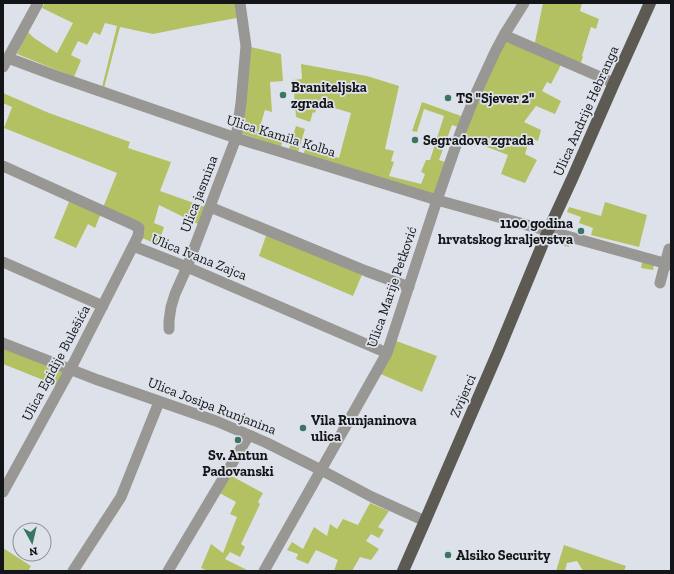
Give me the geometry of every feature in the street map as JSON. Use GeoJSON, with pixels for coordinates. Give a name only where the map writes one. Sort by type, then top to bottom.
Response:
{"type":"FeatureCollection","features":[{"type":"Feature","properties":{"kind":"main road","name":"Ulica Andrije Hebranga"},"geometry":{"type":"LineString","coordinates":[[548,231],[650,3]]}},
{"type":"Feature","properties":{"kind":"main road","name":"Zvijerci"},"geometry":{"type":"LineString","coordinates":[[403,571],[498,352],[548,231]]}},
{"type":"Feature","properties":{"kind":"street"},"geometry":{"type":"LineString","coordinates":[[6,62],[38,3]]}},
{"type":"Feature","properties":{"kind":"street","name":"Ulica jasmina"},"geometry":{"type":"LineString","coordinates":[[169,329],[171,307],[175,294],[187,267],[236,138],[242,103],[246,46],[240,3]]}},
{"type":"Feature","properties":{"kind":"street","name":"Ulica Marije Petković"},"geometry":{"type":"LineString","coordinates":[[264,571],[387,353],[462,128],[495,52],[524,3]]}},
{"type":"Feature","properties":{"kind":"street"},"geometry":{"type":"LineString","coordinates":[[504,35],[614,83]]}},
{"type":"Feature","properties":{"kind":"street","name":"Ulica Kamila Kolba"},"geometry":{"type":"LineString","coordinates":[[6,62],[49,73],[236,138],[437,200],[668,265]]}},
{"type":"Feature","properties":{"kind":"street","name":"Ulica Ivana Zajca"},"geometry":{"type":"LineString","coordinates":[[3,166],[139,228],[138,236],[133,246],[187,267],[387,353]]}},
{"type":"Feature","properties":{"kind":"street"},"geometry":{"type":"LineString","coordinates":[[210,207],[409,287]]}},
{"type":"Feature","properties":{"kind":"street","name":"Ulica Egidije Bulešića"},"geometry":{"type":"LineString","coordinates":[[3,492],[70,370],[133,246]]}},
{"type":"Feature","properties":{"kind":"street"},"geometry":{"type":"LineString","coordinates":[[660,283],[668,265],[669,249]]}},
{"type":"Feature","properties":{"kind":"street"},"geometry":{"type":"LineString","coordinates":[[3,262],[103,306]]}},
{"type":"Feature","properties":{"kind":"street","name":"Ulica Josipa Runjanina"},"geometry":{"type":"LineString","coordinates":[[3,343],[70,370],[216,421],[267,443],[372,497],[425,521]]}},
{"type":"Feature","properties":{"kind":"street"},"geometry":{"type":"LineString","coordinates":[[73,571],[121,497],[159,402]]}},
{"type":"Feature","properties":{"kind":"street"},"geometry":{"type":"LineString","coordinates":[[168,571],[249,435]]}},
{"type":"Feature","properties":{"kind":"green space"},"geometry":{"type":"Polygon","coordinates":[[[45,3],[240,3],[242,17],[153,34],[120,27],[103,92],[101,91],[117,26],[105,23],[100,35],[94,32],[87,45],[78,41],[71,55],[81,60],[74,77],[17,54],[27,31],[34,38],[57,53],[73,23],[42,8],[45,3]]]}},
{"type":"Feature","properties":{"kind":"green space"},"geometry":{"type":"Polygon","coordinates":[[[543,3],[582,3],[580,11],[599,19],[596,29],[591,27],[579,68],[563,61],[551,84],[547,82],[542,91],[561,101],[555,114],[536,106],[524,122],[541,130],[538,141],[530,138],[525,154],[537,160],[525,183],[501,174],[508,155],[463,138],[504,35],[534,47],[543,3]]]}},
{"type":"Feature","properties":{"kind":"green space"},"geometry":{"type":"Polygon","coordinates":[[[246,46],[281,54],[283,81],[270,82],[272,112],[265,110],[259,130],[283,139],[281,147],[237,132],[246,46]]]}},
{"type":"Feature","properties":{"kind":"green space"},"geometry":{"type":"Polygon","coordinates":[[[301,64],[367,76],[399,86],[385,149],[394,151],[391,161],[394,162],[389,176],[421,184],[425,174],[421,172],[426,160],[430,160],[444,116],[424,109],[417,132],[412,131],[422,102],[461,116],[458,127],[452,125],[439,160],[445,162],[433,196],[302,158],[306,147],[339,158],[351,113],[318,103],[310,122],[296,117],[293,80],[302,79],[301,64]]]}},
{"type":"Feature","properties":{"kind":"green space"},"geometry":{"type":"Polygon","coordinates":[[[3,93],[49,113],[130,142],[128,148],[171,162],[160,191],[208,208],[202,226],[159,205],[154,223],[164,227],[158,245],[138,236],[139,228],[102,211],[95,228],[88,224],[76,248],[54,238],[71,197],[102,210],[117,173],[4,128],[12,107],[3,103],[3,93]]]}},
{"type":"Feature","properties":{"kind":"green space"},"geometry":{"type":"Polygon","coordinates":[[[296,126],[305,129],[298,152],[289,149],[296,126]]]}},
{"type":"Feature","properties":{"kind":"green space"},"geometry":{"type":"Polygon","coordinates":[[[605,202],[647,215],[639,247],[591,235],[593,228],[579,223],[581,217],[567,212],[569,207],[601,216],[605,202]]]}},
{"type":"Feature","properties":{"kind":"green space"},"geometry":{"type":"Polygon","coordinates":[[[268,230],[364,270],[353,296],[259,256],[268,230]]]}},
{"type":"Feature","properties":{"kind":"green space"},"geometry":{"type":"Polygon","coordinates":[[[556,237],[570,241],[569,247],[554,243],[556,237]]]}},
{"type":"Feature","properties":{"kind":"green space"},"geometry":{"type":"Polygon","coordinates":[[[642,262],[654,265],[653,270],[641,268],[642,262]]]}},
{"type":"Feature","properties":{"kind":"green space"},"geometry":{"type":"Polygon","coordinates":[[[391,339],[437,356],[422,392],[376,372],[391,339]]]}},
{"type":"Feature","properties":{"kind":"green space"},"geometry":{"type":"Polygon","coordinates":[[[3,344],[66,372],[61,387],[3,364],[3,344]]]}},
{"type":"Feature","properties":{"kind":"green space"},"geometry":{"type":"Polygon","coordinates":[[[226,473],[263,493],[258,502],[260,504],[241,544],[245,547],[240,557],[230,552],[225,559],[249,571],[208,571],[201,568],[211,544],[223,553],[237,517],[230,514],[236,502],[216,491],[226,473]]]}},
{"type":"Feature","properties":{"kind":"green space"},"geometry":{"type":"Polygon","coordinates":[[[370,503],[389,511],[378,527],[384,530],[379,538],[371,534],[366,541],[379,549],[371,560],[360,557],[352,571],[334,571],[338,560],[316,550],[308,564],[296,559],[298,554],[287,550],[292,542],[303,549],[314,527],[327,536],[330,524],[337,529],[343,519],[358,525],[370,503]]]}},
{"type":"Feature","properties":{"kind":"green space"},"geometry":{"type":"Polygon","coordinates":[[[564,545],[626,566],[624,571],[583,571],[577,561],[567,563],[565,571],[556,571],[564,545]]]}},
{"type":"Feature","properties":{"kind":"green space"},"geometry":{"type":"Polygon","coordinates":[[[3,548],[12,554],[12,562],[25,562],[31,566],[28,571],[3,571],[3,548]]]}},
{"type":"Feature","properties":{"kind":"place","name":"Braniteljska zgrada"},"geometry":{"type":"Point","coordinates":[283,95]}},
{"type":"Feature","properties":{"kind":"place","name":"TS \"Sjever 2\""},"geometry":{"type":"Point","coordinates":[448,98]}},
{"type":"Feature","properties":{"kind":"place","name":"Segradova zgrada"},"geometry":{"type":"Point","coordinates":[415,140]}},
{"type":"Feature","properties":{"kind":"place","name":"1100 godina hrvatskog kraljevstva"},"geometry":{"type":"Point","coordinates":[581,231]}},
{"type":"Feature","properties":{"kind":"place","name":"Vila Runjaninova ulica"},"geometry":{"type":"Point","coordinates":[303,428]}},
{"type":"Feature","properties":{"kind":"place","name":"Sv. Antun Padovanski"},"geometry":{"type":"Point","coordinates":[238,440]}},
{"type":"Feature","properties":{"kind":"place","name":"Alsiko Security"},"geometry":{"type":"Point","coordinates":[448,555]}}]}
